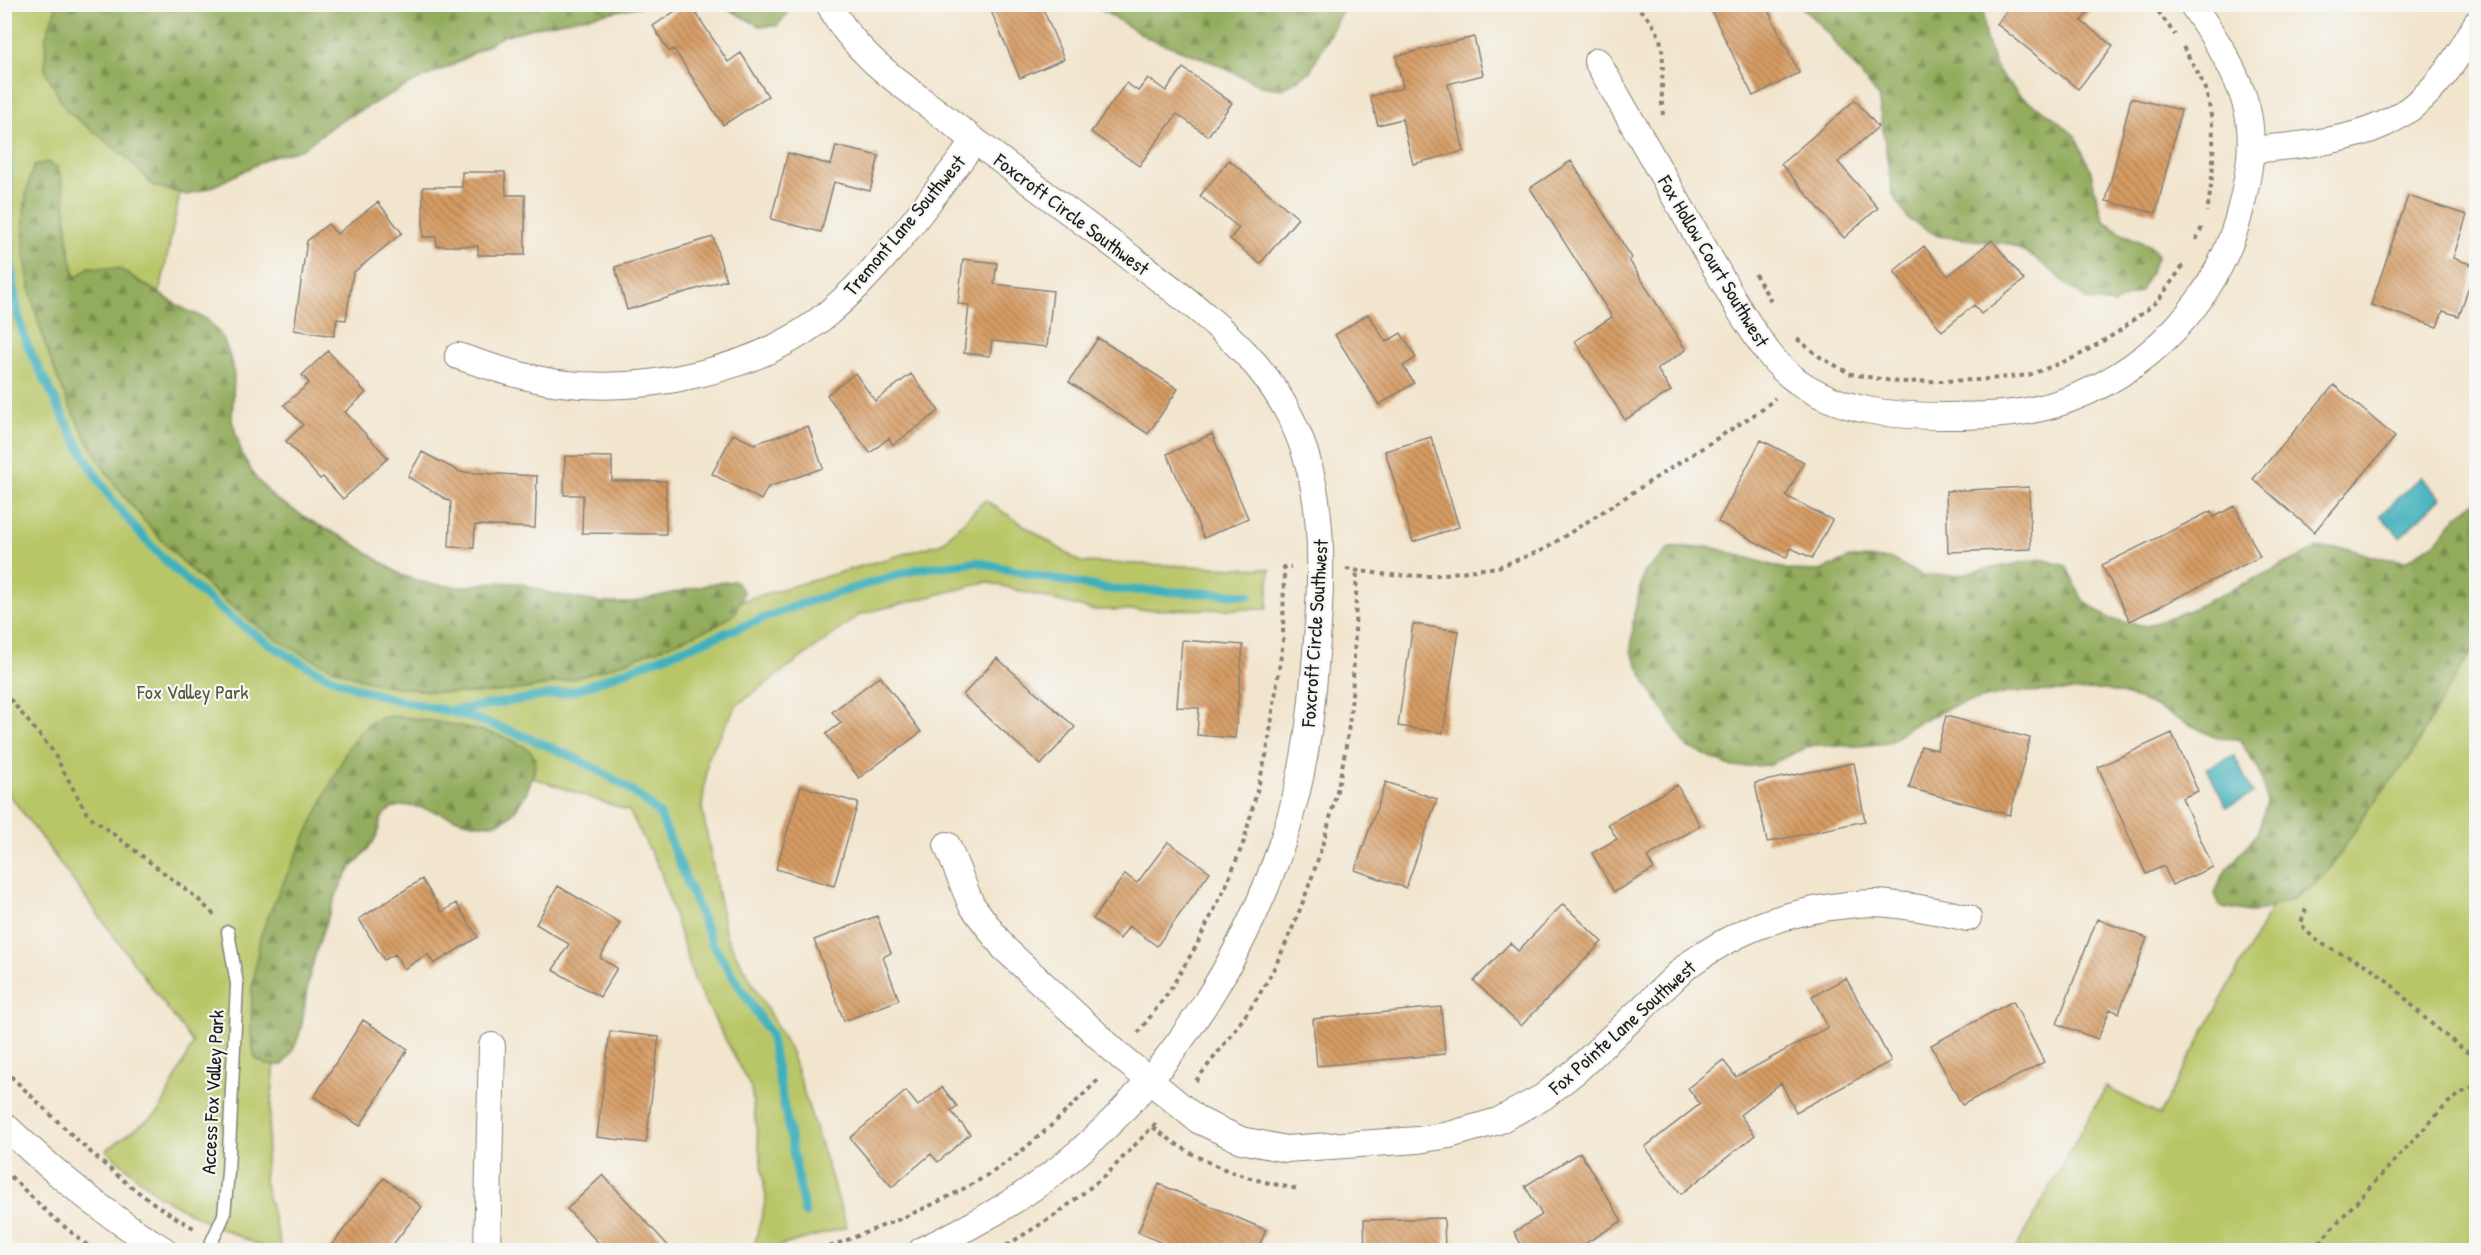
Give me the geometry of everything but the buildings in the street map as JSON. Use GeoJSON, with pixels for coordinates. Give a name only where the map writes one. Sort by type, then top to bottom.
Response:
{"type":"FeatureCollection","features":[{"type":"Feature","properties":{"kind":"street","name":"Foxcroft Circle Southwest"},"geometry":{"type":"LineString","coordinates":[[829,4],[844,32],[863,52],[975,141],[1164,283],[1245,353],[1267,378],[1295,427],[1316,489],[1320,523],[1321,568],[1316,662],[1309,727],[1297,794],[1270,877],[1229,963],[1189,1028],[1148,1080],[1082,1149],[1060,1168],[995,1213],[922,1251]]}},
{"type":"Feature","properties":{"kind":"street","name":"Fox Hollow Court Southwest"},"geometry":{"type":"LineString","coordinates":[[1597,61],[1740,311],[1766,349],[1796,381],[1814,392],[1849,406],[1878,413],[1918,416],[1996,415],[2052,405],[2086,392],[2149,354],[2168,338],[2202,297],[2228,250],[2239,216],[2252,150],[2247,109],[2221,47],[2192,4]]}},
{"type":"Feature","properties":{"kind":"street"},"geometry":{"type":"LineString","coordinates":[[2252,150],[2329,141],[2380,128],[2417,105],[2438,84],[2476,24]]}},
{"type":"Feature","properties":{"kind":"street","name":"Tremont Lane Southwest"},"geometry":{"type":"LineString","coordinates":[[458,356],[539,380],[616,386],[710,370],[742,362],[776,348],[827,314],[858,284],[888,251],[975,141]]}},
{"type":"Feature","properties":{"kind":"street","name":"Fox Pointe Lane Southwest"},"geometry":{"type":"LineString","coordinates":[[947,845],[971,903],[1004,948],[1121,1057],[1198,1120],[1233,1137],[1260,1145],[1286,1149],[1314,1149],[1449,1136],[1498,1121],[1543,1097],[1577,1070],[1688,965],[1705,953],[1763,922],[1805,911],[1876,903],[1920,908],[1968,918]]}},
{"type":"Feature","properties":{"kind":"street"},"geometry":{"type":"LineString","coordinates":[[487,1251],[492,1046]]}},
{"type":"Feature","properties":{"kind":"street"},"geometry":{"type":"LineString","coordinates":[[4,1125],[56,1174],[87,1199],[164,1251]]}},
{"type":"Feature","properties":{"kind":"lane","name":"Access Fox Valley Park"},"geometry":{"type":"LineString","coordinates":[[208,1251],[224,1215],[232,1105],[237,984],[228,932]]}},
{"type":"Feature","properties":{"kind":"path"},"geometry":{"type":"LineString","coordinates":[[1633,4],[1647,16],[1663,42],[1660,92],[1663,116]]}},
{"type":"Feature","properties":{"kind":"path"},"geometry":{"type":"LineString","coordinates":[[2152,4],[2180,42],[2206,91],[2213,133],[2213,176],[2206,219],[2193,249]]}},
{"type":"Feature","properties":{"kind":"path"},"geometry":{"type":"LineString","coordinates":[[1790,334],[1820,357],[1851,374],[1898,382],[1979,380],[2029,375],[2076,357],[2118,332],[2157,302],[2188,259]]}},
{"type":"Feature","properties":{"kind":"path"},"geometry":{"type":"LineString","coordinates":[[1750,265],[1773,305]]}},
{"type":"Feature","properties":{"kind":"path"},"geometry":{"type":"LineString","coordinates":[[1358,569],[1389,575],[1429,576],[1498,567],[1543,550],[1763,409],[1820,357]]}},
{"type":"Feature","properties":{"kind":"path"},"geometry":{"type":"LineString","coordinates":[[821,1251],[906,1216],[981,1179],[1018,1153],[1068,1110],[1121,1057],[1168,993],[1226,886],[1244,841],[1267,752],[1283,642],[1284,567]]}},
{"type":"Feature","properties":{"kind":"path"},"geometry":{"type":"LineString","coordinates":[[4,692],[52,750],[87,814],[197,898],[228,932]]}},
{"type":"Feature","properties":{"kind":"path"},"geometry":{"type":"LineString","coordinates":[[2306,909],[2301,923],[2307,934],[2316,941],[2373,970],[2394,986],[2448,1037],[2476,1058]]}},
{"type":"Feature","properties":{"kind":"path"},"geometry":{"type":"LineString","coordinates":[[4,1070],[127,1185],[171,1216],[214,1239]]}},
{"type":"Feature","properties":{"kind":"path"},"geometry":{"type":"LineString","coordinates":[[2314,1251],[2332,1228],[2450,1102],[2476,1086]]}},
{"type":"Feature","properties":{"kind":"path"},"geometry":{"type":"LineString","coordinates":[[4,1170],[48,1213],[93,1251]]}},
{"type":"Feature","properties":{"kind":"green space"},"geometry":{"type":"Polygon","coordinates":[[[57,4],[648,5],[545,25],[503,36],[455,64],[416,81],[338,122],[302,149],[271,157],[212,187],[187,195],[154,186],[127,158],[66,110],[45,70],[46,36],[57,4]]]}},
{"type":"Feature","properties":{"kind":"green space"},"geometry":{"type":"Polygon","coordinates":[[[1345,4],[1310,72],[1282,89],[1261,86],[1210,61],[1148,38],[1093,5],[1345,4]]]}},
{"type":"Feature","properties":{"kind":"green space","name":"Fox Valley Park"},"geometry":{"type":"Polygon","coordinates":[[[4,5],[267,5],[201,89],[151,336],[247,503],[438,625],[611,638],[942,543],[985,500],[1080,562],[1270,569],[1267,609],[1092,610],[987,582],[861,614],[737,705],[708,757],[702,808],[726,936],[791,1052],[847,1227],[765,1250],[753,1250],[766,1199],[751,1088],[695,982],[660,870],[629,811],[528,776],[393,752],[285,954],[264,1181],[282,1250],[270,1250],[207,1222],[159,1196],[106,1150],[159,1112],[193,1043],[5,789],[4,5]]]}},
{"type":"Feature","properties":{"kind":"green space"},"geometry":{"type":"Polygon","coordinates":[[[721,5],[786,5],[788,13],[777,26],[759,26],[721,5]]]}},
{"type":"Feature","properties":{"kind":"green space"},"geometry":{"type":"Polygon","coordinates":[[[1800,5],[1983,5],[1985,36],[1997,70],[2020,96],[2052,116],[2075,136],[2090,168],[2097,200],[2105,222],[2125,235],[2149,245],[2158,255],[2141,291],[2113,304],[2087,300],[2034,257],[2010,244],[1938,236],[1908,219],[1892,192],[1878,96],[1825,30],[1800,5]]]}},
{"type":"Feature","properties":{"kind":"green space"},"geometry":{"type":"Polygon","coordinates":[[[46,162],[58,168],[62,181],[69,251],[76,278],[89,267],[120,269],[184,309],[207,319],[223,338],[234,375],[232,420],[242,454],[255,477],[274,498],[348,540],[401,575],[429,584],[462,587],[493,582],[519,583],[549,593],[603,603],[629,603],[715,583],[735,581],[744,592],[735,613],[718,625],[643,655],[570,680],[532,688],[494,692],[455,693],[377,683],[336,670],[270,635],[204,582],[136,511],[108,474],[70,407],[53,367],[39,324],[29,282],[24,240],[25,201],[34,166],[46,162]]]}},
{"type":"Feature","properties":{"kind":"green space"},"geometry":{"type":"Polygon","coordinates":[[[2476,502],[2476,645],[2447,690],[2410,757],[2368,810],[2333,865],[2313,886],[2293,899],[2254,913],[2219,906],[2215,893],[2224,873],[2257,834],[2267,802],[2260,772],[2239,739],[2216,738],[2142,700],[2106,690],[2011,692],[1953,706],[1911,726],[1889,743],[1857,746],[1813,745],[1768,765],[1732,767],[1687,747],[1648,686],[1631,651],[1634,614],[1644,573],[1670,548],[1711,547],[1789,570],[1820,571],[1850,558],[1891,559],[1922,575],[1956,575],[2041,559],[2066,566],[2083,600],[2110,619],[2147,626],[2192,609],[2318,548],[2347,548],[2374,557],[2406,561],[2437,541],[2458,515],[2476,502]]]}},
{"type":"Feature","properties":{"kind":"green space"},"geometry":{"type":"Polygon","coordinates":[[[2476,529],[2476,1250],[2015,1250],[2106,1087],[2159,1115],[2476,529]]]}},
{"type":"Feature","properties":{"kind":"green space"},"geometry":{"type":"Polygon","coordinates":[[[393,716],[470,728],[512,740],[527,748],[534,757],[535,767],[532,777],[516,809],[504,820],[489,824],[472,823],[419,807],[404,806],[391,809],[381,820],[377,835],[367,851],[346,876],[334,901],[311,969],[300,1033],[291,1054],[283,1065],[267,1065],[255,1058],[251,1036],[252,989],[260,937],[275,900],[348,748],[372,722],[393,716]]]}},
{"type":"Feature","properties":{"kind":"water"},"geometry":{"type":"Polygon","coordinates":[[[2421,477],[2441,498],[2400,537],[2380,515],[2421,477]]]}},
{"type":"Feature","properties":{"kind":"water"},"geometry":{"type":"Polygon","coordinates":[[[2234,755],[2253,794],[2226,807],[2207,768],[2234,755]]]}},
{"type":"Feature","properties":{"kind":"waterway"},"geometry":{"type":"LineString","coordinates":[[4,90],[9,243],[16,303],[23,333],[70,430],[106,491],[161,556],[194,587],[267,642],[306,665],[346,684],[385,697],[448,711],[532,739],[617,781],[660,815],[712,943],[770,1034],[805,1213]]}},
{"type":"Feature","properties":{"kind":"waterway"},"geometry":{"type":"LineString","coordinates":[[451,711],[574,691],[801,604],[917,569],[978,562],[1108,589],[1249,595]]}}]}
